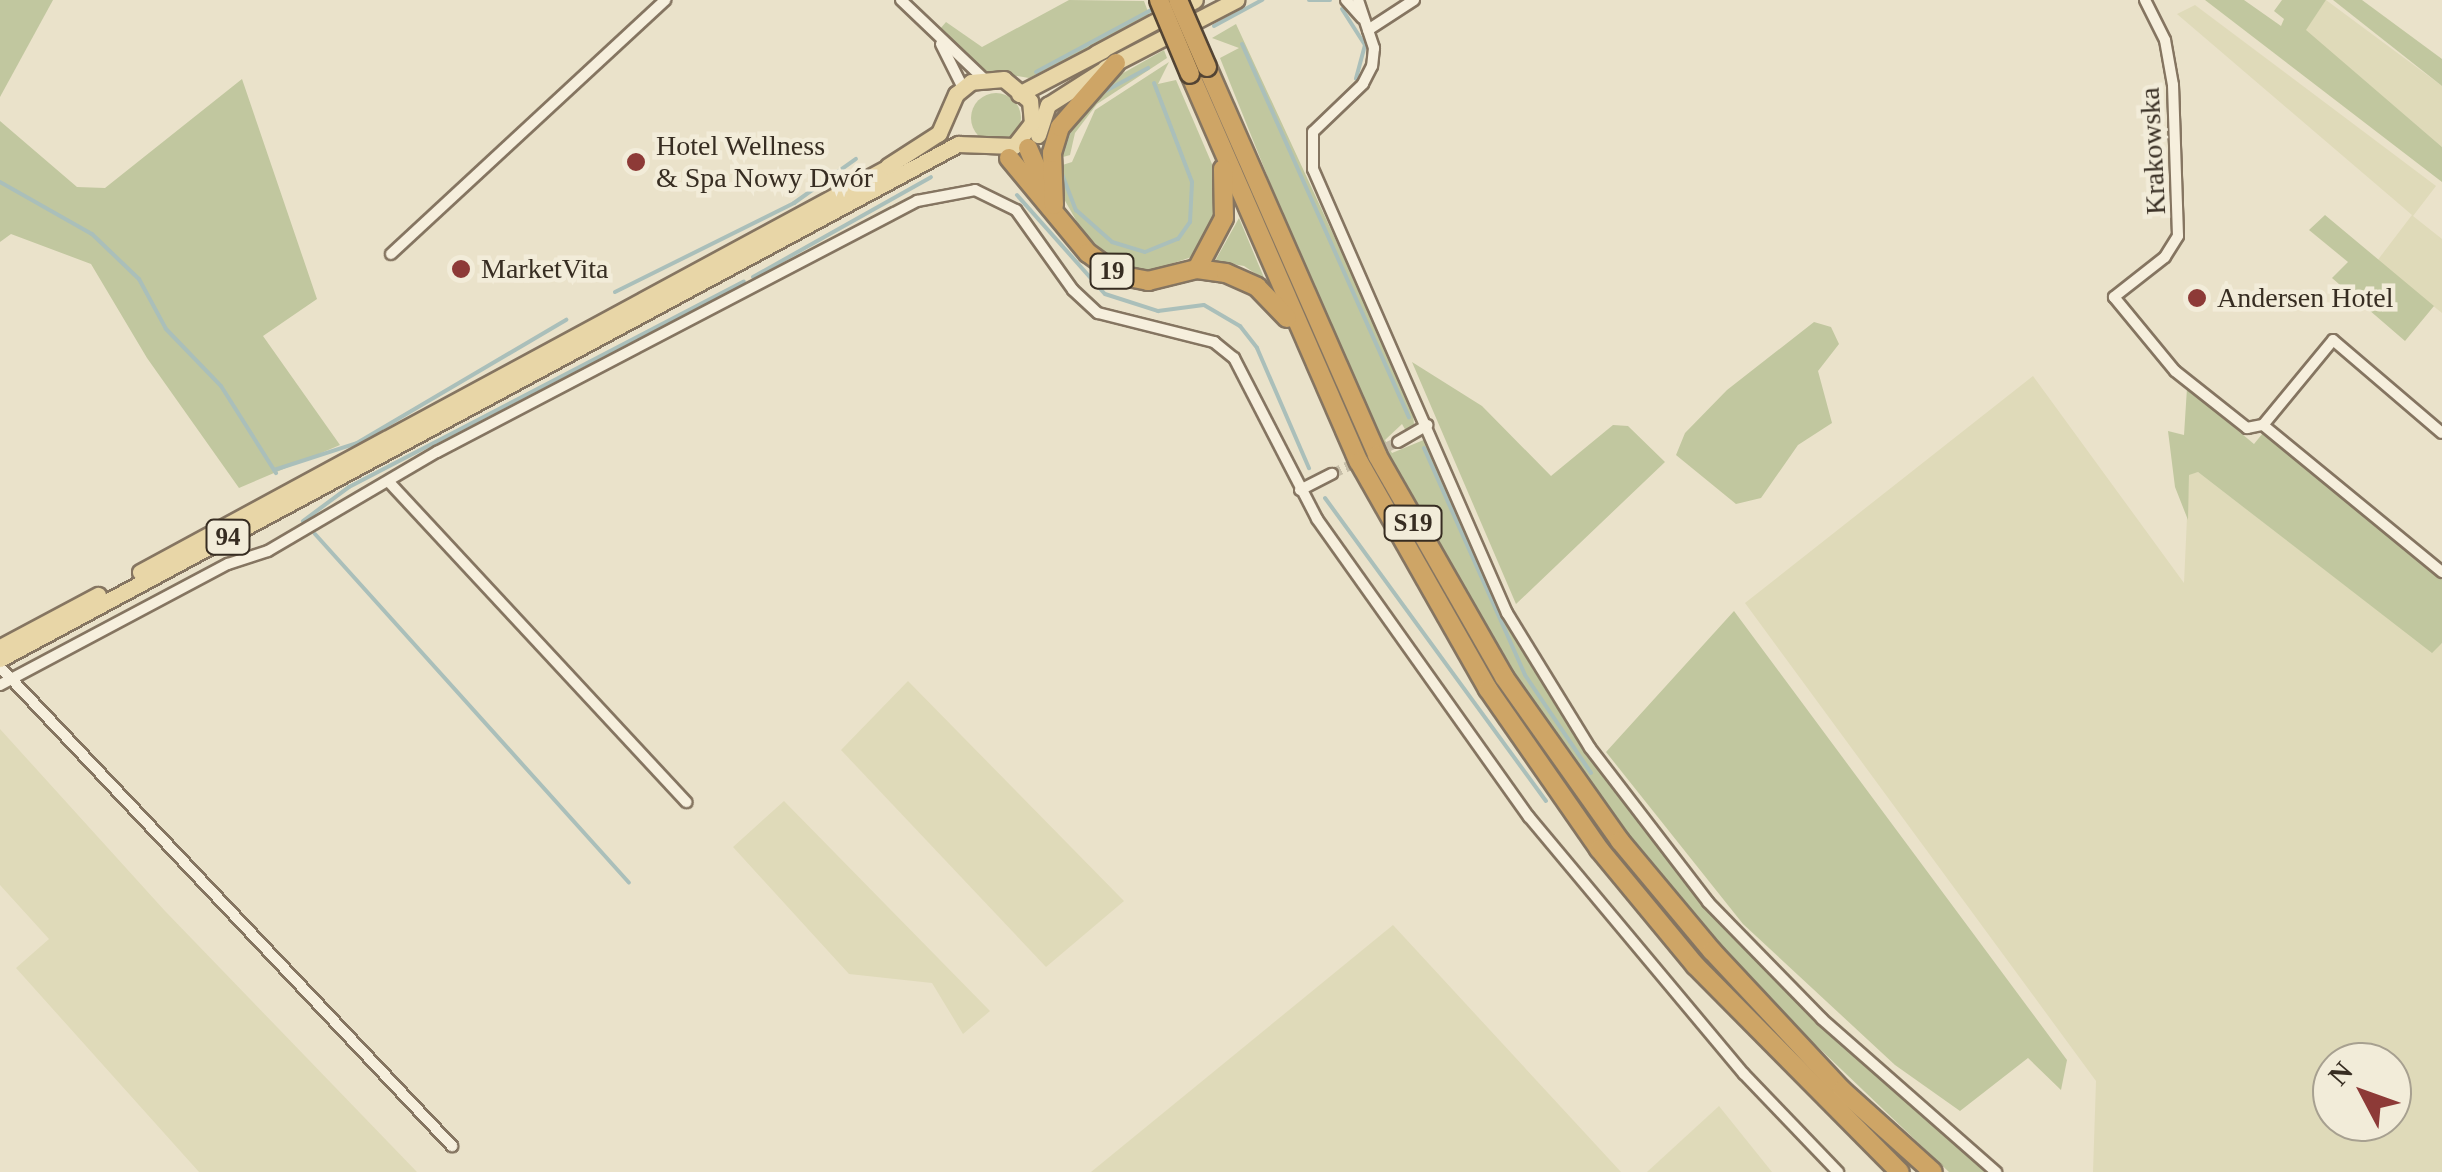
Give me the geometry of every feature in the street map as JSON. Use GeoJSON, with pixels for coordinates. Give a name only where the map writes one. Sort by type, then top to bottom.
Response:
{"type":"FeatureCollection","features":[{"type":"Feature","properties":{"kind":"highway","name":"S19"},"geometry":{"type":"LineString","coordinates":[[1159,0],[1198,71],[1377,455],[1504,677],[1620,840],[1712,952],[1842,1090],[1932,1172]]}},
{"type":"Feature","properties":{"kind":"highway","name":"S19"},"geometry":{"type":"LineString","coordinates":[[1178,0],[1220,144],[1297,330],[1407,552],[1558,793],[1695,966],[1900,1172]]}},
{"type":"Feature","properties":{"kind":"highway"},"geometry":{"type":"LineString","coordinates":[[1054,206],[1052,153],[1060,127],[1108,60]]}},
{"type":"Feature","properties":{"kind":"highway"},"geometry":{"type":"LineString","coordinates":[[1026,143],[1054,206]]}},
{"type":"Feature","properties":{"kind":"highway"},"geometry":{"type":"LineString","coordinates":[[1220,144],[1224,218],[1197,269],[1252,284],[1297,330]]}},
{"type":"Feature","properties":{"kind":"highway"},"geometry":{"type":"LineString","coordinates":[[1010,158],[1054,206]]}},
{"type":"Feature","properties":{"kind":"highway","name":"19"},"geometry":{"type":"LineString","coordinates":[[1054,206],[1088,253],[1118,275],[1159,281],[1197,269]]}},
{"type":"Feature","properties":{"kind":"main road"},"geometry":{"type":"LineString","coordinates":[[965,140],[1010,158],[1026,143],[1051,102],[1195,0]]}},
{"type":"Feature","properties":{"kind":"main road"},"geometry":{"type":"LineString","coordinates":[[964,93],[988,87],[1026,96],[1232,1]]}},
{"type":"Feature","properties":{"kind":"main road"},"geometry":{"type":"LineString","coordinates":[[964,93],[983,78],[1026,96]]}},
{"type":"Feature","properties":{"kind":"main road"},"geometry":{"type":"LineString","coordinates":[[964,93],[965,140]]}},
{"type":"Feature","properties":{"kind":"main road","name":"94"},"geometry":{"type":"LineString","coordinates":[[0,659],[438,426],[894,172],[940,133],[964,93]]}},
{"type":"Feature","properties":{"kind":"main road"},"geometry":{"type":"LineString","coordinates":[[1026,96],[1026,143]]}},
{"type":"Feature","properties":{"kind":"main road"},"geometry":{"type":"LineString","coordinates":[[965,140],[1004,149],[1026,143]]}},
{"type":"Feature","properties":{"kind":"main road","name":"94"},"geometry":{"type":"LineString","coordinates":[[0,647],[894,172],[965,140]]}},
{"type":"Feature","properties":{"kind":"street"},"geometry":{"type":"LineString","coordinates":[[391,254],[666,0]]}},
{"type":"Feature","properties":{"kind":"street"},"geometry":{"type":"LineString","coordinates":[[901,0],[983,78]]}},
{"type":"Feature","properties":{"kind":"street"},"geometry":{"type":"LineString","coordinates":[[1346,0],[1367,26]]}},
{"type":"Feature","properties":{"kind":"street"},"geometry":{"type":"LineString","coordinates":[[1358,0],[1374,57],[1369,75],[1318,124],[1310,158],[1507,612],[1645,823],[1766,964],[1996,1172]]}},
{"type":"Feature","properties":{"kind":"street"},"geometry":{"type":"LineString","coordinates":[[1367,26],[1414,0]]}},
{"type":"Feature","properties":{"kind":"street","name":"Krakowska"},"geometry":{"type":"LineString","coordinates":[[2145,0],[2165,40],[2174,85],[2178,236],[2165,256],[2114,296],[2180,376],[2247,428],[2263,425]]}},
{"type":"Feature","properties":{"kind":"street"},"geometry":{"type":"LineString","coordinates":[[936,34],[964,93]]}},
{"type":"Feature","properties":{"kind":"street"},"geometry":{"type":"LineString","coordinates":[[5,683],[228,564],[268,551],[448,447],[917,201],[962,189],[988,194],[1016,210],[1073,290],[1098,313],[1200,337],[1228,351],[1300,490],[1571,871],[1744,1074],[1838,1172]]}},
{"type":"Feature","properties":{"kind":"street"},"geometry":{"type":"LineString","coordinates":[[2442,434],[2333,340],[2263,425],[2442,572]]}},
{"type":"Feature","properties":{"kind":"street"},"geometry":{"type":"LineString","coordinates":[[1398,442],[1428,425]]}},
{"type":"Feature","properties":{"kind":"street"},"geometry":{"type":"LineString","coordinates":[[438,426],[448,447]]}},
{"type":"Feature","properties":{"kind":"street"},"geometry":{"type":"LineString","coordinates":[[1300,490],[1332,474]]}},
{"type":"Feature","properties":{"kind":"street"},"geometry":{"type":"LineString","coordinates":[[389,482],[686,802]]}},
{"type":"Feature","properties":{"kind":"street"},"geometry":{"type":"LineString","coordinates":[[0,667],[5,683],[452,1146]]}},
{"type":"Feature","properties":{"kind":"shaded area"},"geometry":{"type":"Polygon","coordinates":[[[2326,0],[2442,86],[2442,147],[2305,30],[2326,0]]]}},
{"type":"Feature","properties":{"kind":"shaded area"},"geometry":{"type":"Polygon","coordinates":[[[2195,5],[2436,186],[2413,216],[2442,239],[2442,313],[2377,261],[2412,215],[2177,14],[2195,5]]]}},
{"type":"Feature","properties":{"kind":"shaded area"},"geometry":{"type":"Polygon","coordinates":[[[2033,376],[2184,583],[2189,474],[2198,472],[2432,652],[2442,643],[2442,1172],[2093,1172],[2096,1081],[1745,603],[2033,376]]]}},
{"type":"Feature","properties":{"kind":"shaded area"},"geometry":{"type":"Polygon","coordinates":[[[908,681],[1124,901],[1046,967],[841,750],[908,681]]]}},
{"type":"Feature","properties":{"kind":"shaded area"},"geometry":{"type":"Polygon","coordinates":[[[0,729],[165,911],[417,1172],[199,1172],[16,968],[49,939],[0,885],[0,729]]]}},
{"type":"Feature","properties":{"kind":"shaded area"},"geometry":{"type":"Polygon","coordinates":[[[784,801],[990,1011],[963,1034],[932,983],[849,974],[733,847],[784,801]]]}},
{"type":"Feature","properties":{"kind":"shaded area"},"geometry":{"type":"Polygon","coordinates":[[[1393,925],[1621,1172],[1091,1172],[1393,925]]]}},
{"type":"Feature","properties":{"kind":"shaded area"},"geometry":{"type":"Polygon","coordinates":[[[1719,1106],[1772,1172],[1647,1172],[1719,1106]]]}},
{"type":"Feature","properties":{"kind":"green space"},"geometry":{"type":"Polygon","coordinates":[[[0,0],[53,0],[0,97],[0,0]]]}},
{"type":"Feature","properties":{"kind":"green space"},"geometry":{"type":"Polygon","coordinates":[[[1069,0],[1144,1],[1150,17],[1029,78],[982,70],[940,29],[946,22],[982,47],[1069,0]]]}},
{"type":"Feature","properties":{"kind":"green space"},"geometry":{"type":"Polygon","coordinates":[[[2205,0],[2244,0],[2281,26],[2284,19],[2274,11],[2282,0],[2326,0],[2306,30],[2442,147],[2442,182],[2205,0]]]}},
{"type":"Feature","properties":{"kind":"green space"},"geometry":{"type":"Polygon","coordinates":[[[2333,0],[2362,0],[2442,59],[2442,86],[2333,0]]]}},
{"type":"Feature","properties":{"kind":"green space"},"geometry":{"type":"Polygon","coordinates":[[[1236,24],[1412,405],[1414,424],[1406,431],[1402,424],[1385,440],[1392,453],[1426,439],[1511,633],[1555,705],[1725,929],[1987,1172],[1949,1172],[1758,990],[1620,824],[1532,701],[1406,490],[1322,312],[1220,58],[1239,48],[1212,38],[1236,24]]]}},
{"type":"Feature","properties":{"kind":"green space"},"geometry":{"type":"Polygon","coordinates":[[[1164,50],[1167,58],[1097,104],[1075,133],[1070,155],[1056,159],[1059,139],[1095,89],[1164,50]]]}},
{"type":"Feature","properties":{"kind":"green space"},"geometry":{"type":"Polygon","coordinates":[[[1169,62],[1158,84],[1176,80],[1215,171],[1220,206],[1195,256],[1146,272],[1108,256],[1081,229],[1064,199],[1056,167],[1072,162],[1095,110],[1169,62]]]}},
{"type":"Feature","properties":{"kind":"green space"},"geometry":{"type":"Polygon","coordinates":[[[242,79],[317,299],[263,336],[340,445],[239,488],[147,358],[91,264],[11,234],[0,242],[0,121],[77,187],[105,188],[242,79]]]}},
{"type":"Feature","properties":{"kind":"green space"},"geometry":{"type":"Polygon","coordinates":[[[996,93],[1014,100],[1021,118],[1014,136],[996,143],[978,136],[971,118],[978,100],[996,93]]]}},
{"type":"Feature","properties":{"kind":"green space"},"geometry":{"type":"Polygon","coordinates":[[[2325,215],[2434,306],[2405,341],[2332,278],[2348,262],[2309,230],[2325,215]]]}},
{"type":"Feature","properties":{"kind":"green space"},"geometry":{"type":"Polygon","coordinates":[[[1239,218],[1265,280],[1244,266],[1215,261],[1239,218]]]}},
{"type":"Feature","properties":{"kind":"green space"},"geometry":{"type":"Polygon","coordinates":[[[1814,322],[1831,327],[1839,344],[1818,371],[1832,423],[1798,445],[1761,498],[1736,504],[1676,455],[1685,433],[1727,390],[1814,322]]]}},
{"type":"Feature","properties":{"kind":"green space"},"geometry":{"type":"Polygon","coordinates":[[[1412,362],[1482,406],[1551,476],[1613,425],[1628,426],[1665,462],[1516,604],[1412,362]]]}},
{"type":"Feature","properties":{"kind":"green space"},"geometry":{"type":"Polygon","coordinates":[[[2187,388],[2254,444],[2263,433],[2442,578],[2442,643],[2432,653],[2198,472],[2189,475],[2188,520],[2175,487],[2168,431],[2184,435],[2187,388]]]}},
{"type":"Feature","properties":{"kind":"green space"},"geometry":{"type":"Polygon","coordinates":[[[1734,611],[2067,1060],[2061,1090],[2028,1058],[1960,1111],[1895,1065],[1743,924],[1606,752],[1734,611]]]}},
{"type":"Feature","properties":{"kind":"waterway"},"geometry":{"type":"LineString","coordinates":[[1214,26],[1262,0]]}},
{"type":"Feature","properties":{"kind":"waterway"},"geometry":{"type":"LineString","coordinates":[[1309,0],[1330,0]]}},
{"type":"Feature","properties":{"kind":"waterway"},"geometry":{"type":"LineString","coordinates":[[1036,72],[1155,8]]}},
{"type":"Feature","properties":{"kind":"waterway"},"geometry":{"type":"LineString","coordinates":[[1342,9],[1365,45],[1356,79]]}},
{"type":"Feature","properties":{"kind":"waterway"},"geometry":{"type":"LineString","coordinates":[[1242,44],[1409,417]]}},
{"type":"Feature","properties":{"kind":"waterway"},"geometry":{"type":"LineString","coordinates":[[1098,95],[1148,68]]}},
{"type":"Feature","properties":{"kind":"waterway"},"geometry":{"type":"LineString","coordinates":[[1062,174],[1076,210],[1112,242],[1145,252],[1178,239],[1190,222],[1192,182],[1154,83]]}},
{"type":"Feature","properties":{"kind":"waterway"},"geometry":{"type":"LineString","coordinates":[[1062,153],[1070,129]]}},
{"type":"Feature","properties":{"kind":"waterway"},"geometry":{"type":"LineString","coordinates":[[615,292],[794,203],[856,159]]}},
{"type":"Feature","properties":{"kind":"waterway"},"geometry":{"type":"LineString","coordinates":[[753,277],[931,177]]}},
{"type":"Feature","properties":{"kind":"waterway"},"geometry":{"type":"LineString","coordinates":[[0,182],[92,234],[139,279],[166,329],[221,386],[276,473]]}},
{"type":"Feature","properties":{"kind":"waterway"},"geometry":{"type":"LineString","coordinates":[[1017,195],[1105,294],[1158,311],[1204,305],[1240,326],[1257,348],[1309,468]]}},
{"type":"Feature","properties":{"kind":"waterway"},"geometry":{"type":"LineString","coordinates":[[303,521],[349,487],[744,281]]}},
{"type":"Feature","properties":{"kind":"waterway"},"geometry":{"type":"LineString","coordinates":[[274,470],[357,443],[566,320]]}},
{"type":"Feature","properties":{"kind":"waterway"},"geometry":{"type":"LineString","coordinates":[[1424,448],[1525,675],[1591,773]]}},
{"type":"Feature","properties":{"kind":"waterway"},"geometry":{"type":"LineString","coordinates":[[1325,498],[1546,801]]}},
{"type":"Feature","properties":{"kind":"waterway"},"geometry":{"type":"LineString","coordinates":[[315,534],[629,883]]}},
{"type":"Feature","properties":{"kind":"tunnel"},"geometry":{"type":"LineString","coordinates":[[1332,474],[1398,442]]}},
{"type":"Feature","properties":{"kind":"place","name":"Hotel Wellness & Spa Nowy Dwór"},"geometry":{"type":"Point","coordinates":[636,162]}},
{"type":"Feature","properties":{"kind":"place","name":"MarketVita"},"geometry":{"type":"Point","coordinates":[461,269]}},
{"type":"Feature","properties":{"kind":"place","name":"Andersen Hotel"},"geometry":{"type":"Point","coordinates":[2197,298]}}]}
